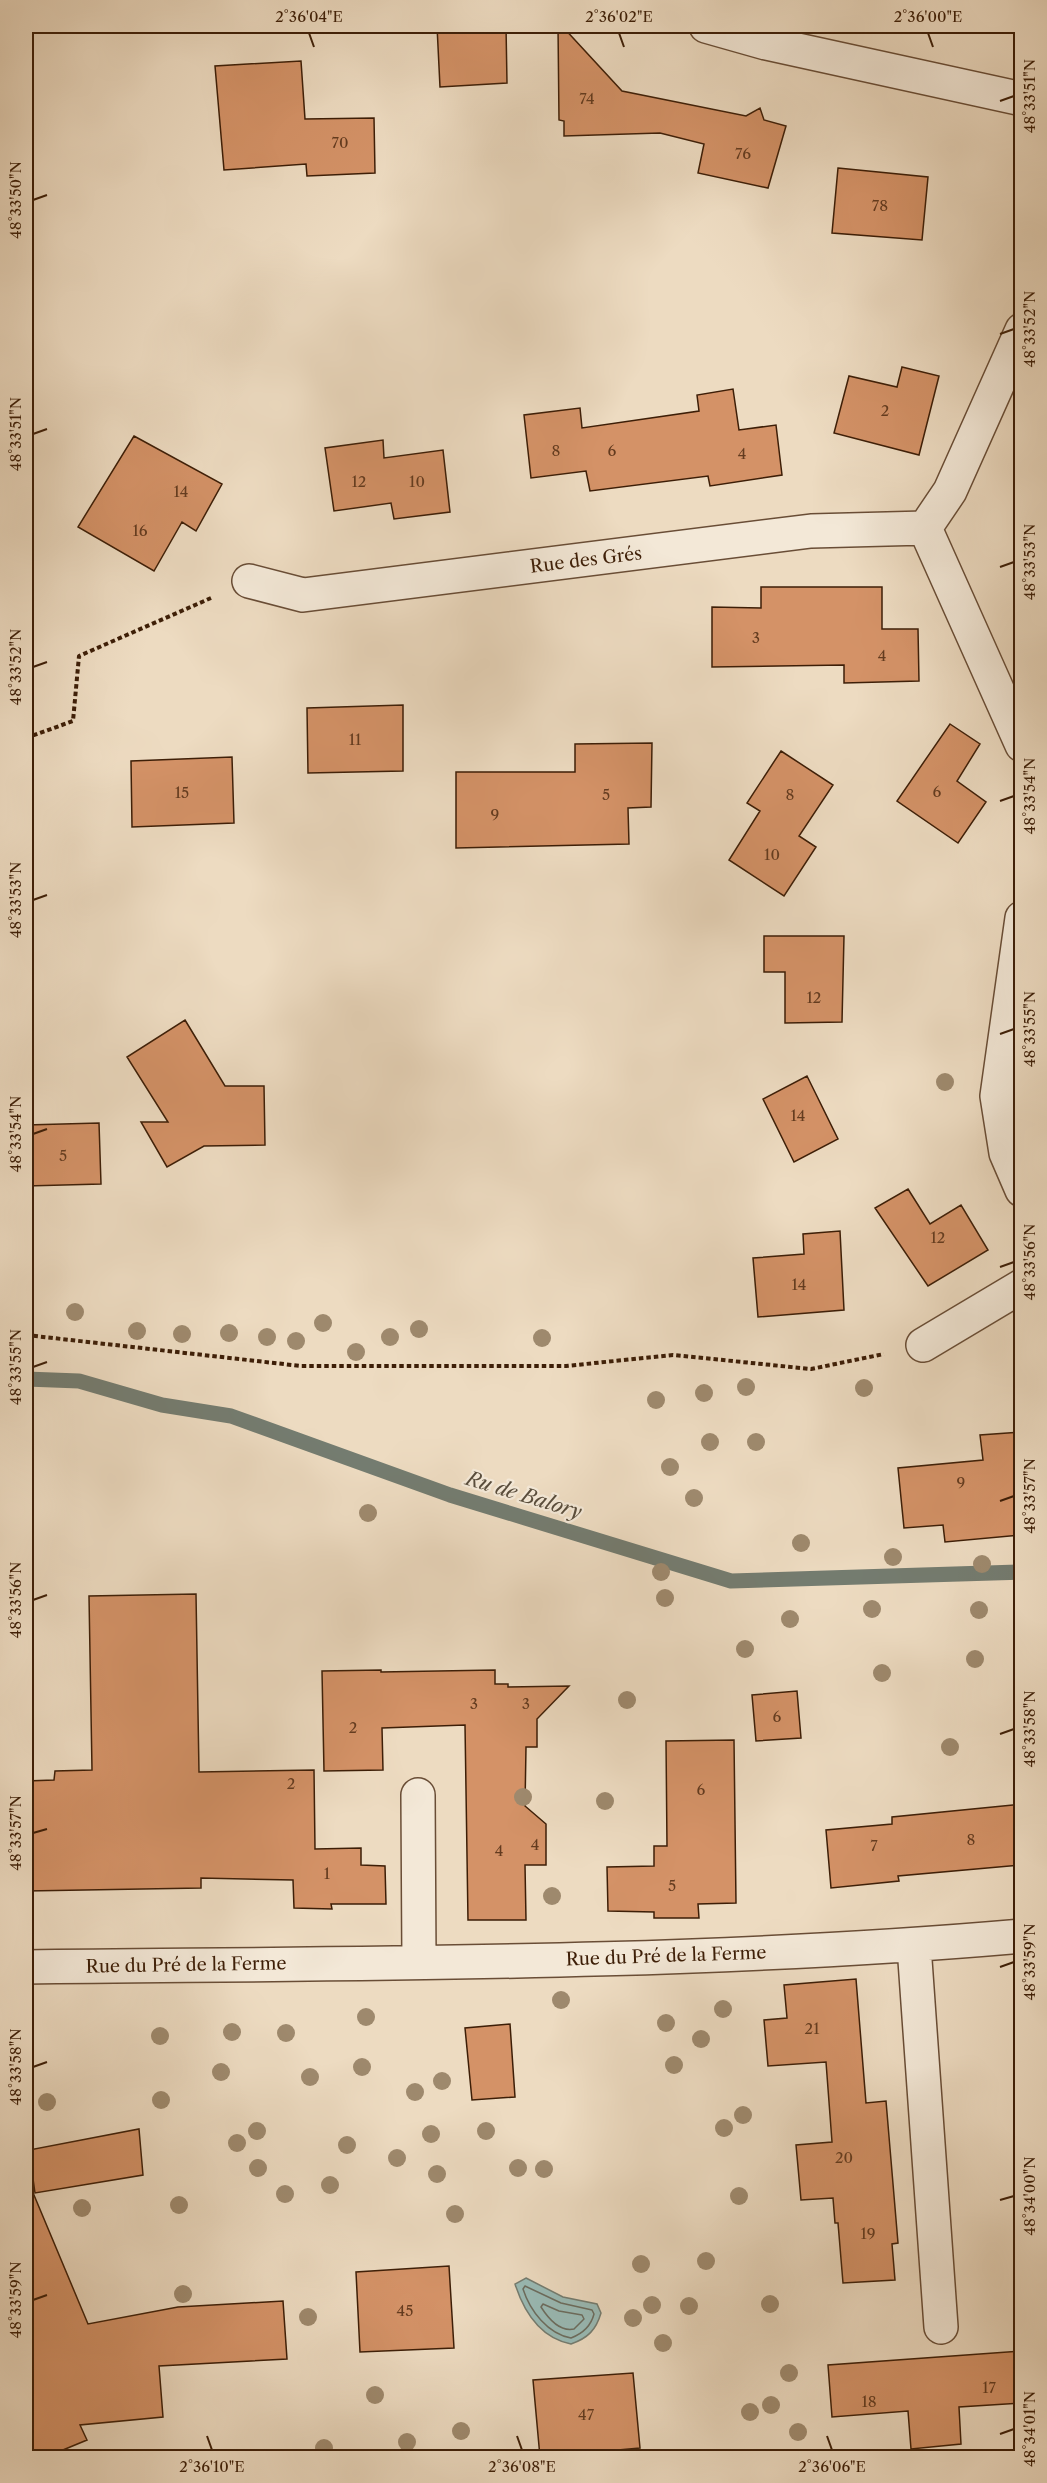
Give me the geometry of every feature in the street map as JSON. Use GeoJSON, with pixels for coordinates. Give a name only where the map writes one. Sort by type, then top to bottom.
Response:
{"type":"FeatureCollection","features":[{"type":"Feature","properties":{"kind":"street"},"geometry":{"type":"LineString","coordinates":[[706,26],[766,43],[1022,99]]}},
{"type":"Feature","properties":{"kind":"street"},"geometry":{"type":"LineString","coordinates":[[1022,330],[950,491],[926,528],[1022,745]]}},
{"type":"Feature","properties":{"kind":"street","name":"Rue des Grés"},"geometry":{"type":"LineString","coordinates":[[249,581],[303,595],[811,531],[926,528]]}},
{"type":"Feature","properties":{"kind":"street"},"geometry":{"type":"LineString","coordinates":[[1022,918],[997,1096],[1006,1153],[1022,1190]]}},
{"type":"Feature","properties":{"kind":"street"},"geometry":{"type":"LineString","coordinates":[[922,1346],[1022,1286]]}},
{"type":"Feature","properties":{"kind":"street"},"geometry":{"type":"LineString","coordinates":[[418,1795],[419,1962]]}},
{"type":"Feature","properties":{"kind":"street","name":"Rue du Pré de la Ferme"},"geometry":{"type":"LineString","coordinates":[[26,1967],[730,1955],[914,1946],[1022,1936]]}},
{"type":"Feature","properties":{"kind":"street"},"geometry":{"type":"LineString","coordinates":[[914,1946],[941,2328]]}},
{"type":"Feature","properties":{"kind":"path"},"geometry":{"type":"LineString","coordinates":[[26,738],[73,721],[79,656],[249,581]]}},
{"type":"Feature","properties":{"kind":"path"},"geometry":{"type":"LineString","coordinates":[[26,1335],[302,1366],[566,1366],[673,1355],[811,1369],[922,1346]]}},
{"type":"Feature","properties":{"kind":"water"},"geometry":{"type":"Polygon","coordinates":[[[526,2278],[563,2297],[597,2304],[601,2313],[594,2329],[587,2336],[571,2344],[560,2341],[542,2330],[523,2304],[515,2284],[526,2278]]]}},
{"type":"Feature","properties":{"kind":"building"},"geometry":{"type":"Polygon","coordinates":[[[437,26],[506,26],[507,83],[440,87],[437,26]]]}},
{"type":"Feature","properties":{"kind":"building"},"geometry":{"type":"Polygon","coordinates":[[[558,26],[562,26],[622,91],[746,116],[760,108],[764,120],[786,126],[768,188],[698,173],[704,144],[660,133],[564,136],[564,121],[559,120],[558,26]]]}},
{"type":"Feature","properties":{"kind":"building"},"geometry":{"type":"Polygon","coordinates":[[[301,61],[305,119],[374,118],[375,173],[307,176],[306,164],[224,170],[215,66],[301,61]]]}},
{"type":"Feature","properties":{"kind":"building"},"geometry":{"type":"Polygon","coordinates":[[[838,168],[928,177],[922,240],[832,233],[838,168]]]}},
{"type":"Feature","properties":{"kind":"building"},"geometry":{"type":"Polygon","coordinates":[[[902,367],[939,376],[919,455],[834,433],[849,376],[897,387],[902,367]]]}},
{"type":"Feature","properties":{"kind":"building"},"geometry":{"type":"Polygon","coordinates":[[[733,389],[739,430],[776,425],[782,475],[710,486],[708,476],[590,491],[586,471],[531,478],[524,415],[580,408],[582,428],[699,411],[697,395],[733,389]]]}},
{"type":"Feature","properties":{"kind":"building"},"geometry":{"type":"Polygon","coordinates":[[[134,436],[222,484],[196,531],[182,522],[154,571],[78,527],[134,436]]]}},
{"type":"Feature","properties":{"kind":"building"},"geometry":{"type":"Polygon","coordinates":[[[383,440],[384,458],[443,450],[450,512],[394,519],[391,503],[334,511],[325,448],[383,440]]]}},
{"type":"Feature","properties":{"kind":"building"},"geometry":{"type":"Polygon","coordinates":[[[761,587],[882,587],[882,629],[918,629],[919,681],[844,683],[844,665],[712,667],[712,607],[761,608],[761,587]]]}},
{"type":"Feature","properties":{"kind":"building"},"geometry":{"type":"Polygon","coordinates":[[[403,705],[403,771],[308,773],[307,708],[403,705]]]}},
{"type":"Feature","properties":{"kind":"building"},"geometry":{"type":"Polygon","coordinates":[[[950,724],[980,744],[957,781],[986,802],[958,843],[897,801],[950,724]]]}},
{"type":"Feature","properties":{"kind":"building"},"geometry":{"type":"Polygon","coordinates":[[[652,743],[651,807],[628,808],[629,844],[456,848],[456,772],[575,772],[575,744],[652,743]]]}},
{"type":"Feature","properties":{"kind":"building"},"geometry":{"type":"Polygon","coordinates":[[[781,751],[833,785],[799,836],[816,847],[784,896],[729,860],[760,811],[747,803],[781,751]]]}},
{"type":"Feature","properties":{"kind":"building"},"geometry":{"type":"Polygon","coordinates":[[[232,757],[234,823],[132,827],[131,761],[232,757]]]}},
{"type":"Feature","properties":{"kind":"building"},"geometry":{"type":"Polygon","coordinates":[[[764,936],[844,936],[842,1022],[785,1023],[785,972],[764,972],[764,936]]]}},
{"type":"Feature","properties":{"kind":"building"},"geometry":{"type":"Polygon","coordinates":[[[185,1020],[225,1086],[264,1086],[265,1145],[204,1146],[167,1167],[141,1122],[168,1122],[127,1057],[185,1020]]]}},
{"type":"Feature","properties":{"kind":"building"},"geometry":{"type":"Polygon","coordinates":[[[807,1076],[838,1139],[794,1162],[763,1099],[807,1076]]]}},
{"type":"Feature","properties":{"kind":"building"},"geometry":{"type":"Polygon","coordinates":[[[99,1123],[101,1184],[26,1186],[26,1125],[99,1123]]]}},
{"type":"Feature","properties":{"kind":"building"},"geometry":{"type":"Polygon","coordinates":[[[908,1189],[930,1224],[961,1205],[988,1250],[928,1286],[875,1208],[908,1189]]]}},
{"type":"Feature","properties":{"kind":"building"},"geometry":{"type":"Polygon","coordinates":[[[840,1231],[844,1310],[758,1317],[753,1258],[804,1254],[803,1234],[840,1231]]]}},
{"type":"Feature","properties":{"kind":"building"},"geometry":{"type":"Polygon","coordinates":[[[1022,1432],[1022,1535],[945,1542],[943,1525],[904,1528],[898,1468],[983,1460],[980,1435],[1022,1432]]]}},
{"type":"Feature","properties":{"kind":"building"},"geometry":{"type":"Polygon","coordinates":[[[196,1594],[199,1772],[314,1770],[315,1849],[361,1848],[361,1865],[385,1866],[386,1904],[331,1904],[332,1909],[294,1908],[293,1880],[201,1878],[201,1888],[26,1891],[26,1781],[54,1780],[55,1771],[92,1770],[89,1596],[196,1594]]]}},
{"type":"Feature","properties":{"kind":"building"},"geometry":{"type":"Polygon","coordinates":[[[381,1670],[381,1672],[495,1670],[495,1684],[508,1684],[508,1687],[569,1686],[537,1719],[537,1747],[526,1747],[525,1806],[546,1824],[546,1865],[525,1865],[526,1920],[468,1920],[465,1725],[382,1728],[383,1770],[324,1771],[322,1671],[381,1670]]]}},
{"type":"Feature","properties":{"kind":"building"},"geometry":{"type":"Polygon","coordinates":[[[797,1691],[801,1738],[756,1741],[752,1695],[797,1691]]]}},
{"type":"Feature","properties":{"kind":"building"},"geometry":{"type":"Polygon","coordinates":[[[734,1740],[736,1903],[698,1904],[699,1918],[654,1918],[654,1912],[608,1911],[607,1867],[654,1866],[654,1846],[667,1846],[666,1741],[734,1740]]]}},
{"type":"Feature","properties":{"kind":"building"},"geometry":{"type":"Polygon","coordinates":[[[1022,1804],[1022,1865],[898,1876],[899,1881],[831,1888],[826,1830],[892,1824],[892,1817],[1022,1804]]]}},
{"type":"Feature","properties":{"kind":"building"},"geometry":{"type":"Polygon","coordinates":[[[856,1979],[866,2103],[886,2101],[898,2243],[892,2244],[895,2280],[843,2283],[838,2223],[835,2223],[833,2198],[801,2200],[796,2145],[832,2142],[826,2062],[768,2066],[764,2020],[787,2018],[784,1985],[856,1979]]]}},
{"type":"Feature","properties":{"kind":"building"},"geometry":{"type":"Polygon","coordinates":[[[510,2024],[515,2097],[472,2100],[465,2028],[510,2024]]]}},
{"type":"Feature","properties":{"kind":"building"},"geometry":{"type":"Polygon","coordinates":[[[139,2129],[143,2175],[35,2193],[29,2150],[139,2129]]]}},
{"type":"Feature","properties":{"kind":"building"},"geometry":{"type":"Polygon","coordinates":[[[26,2176],[88,2324],[178,2307],[283,2301],[287,2359],[159,2366],[163,2417],[80,2425],[87,2440],[46,2457],[26,2457],[26,2176]]]}},
{"type":"Feature","properties":{"kind":"building"},"geometry":{"type":"Polygon","coordinates":[[[449,2266],[454,2348],[360,2352],[356,2272],[449,2266]]]}},
{"type":"Feature","properties":{"kind":"building"},"geometry":{"type":"Polygon","coordinates":[[[1022,2351],[1022,2403],[959,2407],[961,2444],[911,2449],[908,2411],[832,2417],[828,2365],[1022,2351]]]}},
{"type":"Feature","properties":{"kind":"building"},"geometry":{"type":"Polygon","coordinates":[[[633,2373],[640,2448],[540,2457],[533,2380],[633,2373]]]}},
{"type":"Feature","properties":{"kind":"waterway","name":"Ru de Balory"},"geometry":{"type":"LineString","coordinates":[[26,1379],[79,1381],[162,1405],[231,1416],[450,1495],[731,1581],[1022,1572]]}}]}
